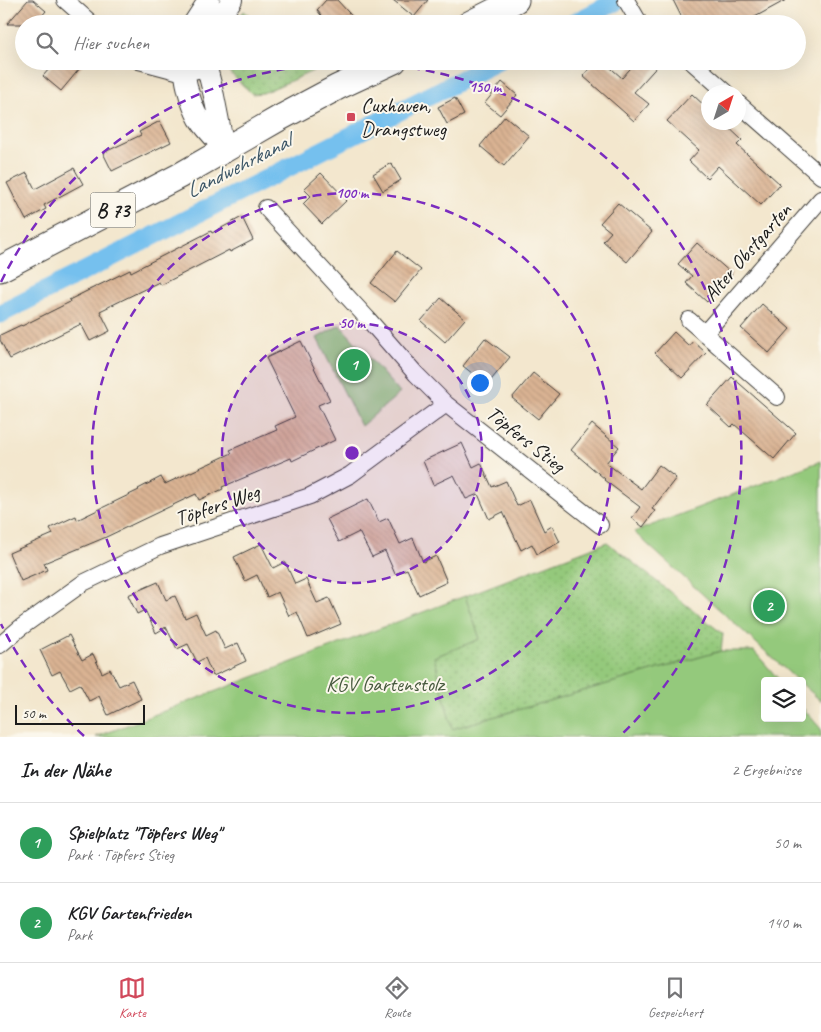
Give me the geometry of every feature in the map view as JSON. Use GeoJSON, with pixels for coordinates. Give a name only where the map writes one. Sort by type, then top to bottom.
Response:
{"type":"FeatureCollection","features":[{"type":"Feature","properties":{"kind":"main road"},"geometry":{"type":"LineString","coordinates":[[487,15],[516,0]]}},
{"type":"Feature","properties":{"kind":"main road","name":"B 73"},"geometry":{"type":"LineString","coordinates":[[0,269],[179,176],[278,119],[375,70]]}},
{"type":"Feature","properties":{"kind":"street"},"geometry":{"type":"LineString","coordinates":[[65,0],[82,15]]}},
{"type":"Feature","properties":{"kind":"street"},"geometry":{"type":"LineString","coordinates":[[200,15],[209,0]]}},
{"type":"Feature","properties":{"kind":"street"},"geometry":{"type":"LineString","coordinates":[[221,15],[232,0]]}},
{"type":"Feature","properties":{"kind":"street"},"geometry":{"type":"LineString","coordinates":[[185,70],[193,106],[200,120],[225,149]]}},
{"type":"Feature","properties":{"kind":"street"},"geometry":{"type":"LineString","coordinates":[[208,70],[225,149]]}},
{"type":"Feature","properties":{"kind":"street"},"geometry":{"type":"LineString","coordinates":[[701,70],[718,85]]}},
{"type":"Feature","properties":{"kind":"street"},"geometry":{"type":"LineString","coordinates":[[746,110],[821,176]]}},
{"type":"Feature","properties":{"kind":"street","name":"Alter Obstgarten"},"geometry":{"type":"LineString","coordinates":[[705,333],[821,199]]}},
{"type":"Feature","properties":{"kind":"street","name":"Töpfers Stieg"},"geometry":{"type":"LineString","coordinates":[[266,208],[416,374],[446,404],[600,525]]}},
{"type":"Feature","properties":{"kind":"street","name":"Alter Obstgarten"},"geometry":{"type":"LineString","coordinates":[[689,320],[777,397]]}},
{"type":"Feature","properties":{"kind":"street","name":"Töpfers Weg"},"geometry":{"type":"LineString","coordinates":[[0,645],[20,628],[83,583],[160,546],[310,496],[350,476],[446,404]]}},
{"type":"Feature","properties":{"kind":"green space"},"geometry":{"type":"Polygon","coordinates":[[[227,70],[313,71],[263,93],[252,94],[227,70]]]}},
{"type":"Feature","properties":{"kind":"green space"},"geometry":{"type":"Polygon","coordinates":[[[340,325],[400,393],[361,426],[317,338],[340,325]]]}},
{"type":"Feature","properties":{"kind":"green space"},"geometry":{"type":"Polygon","coordinates":[[[821,461],[821,701],[806,688],[806,677],[794,677],[634,532],[821,461]]]}},
{"type":"Feature","properties":{"kind":"green space"},"geometry":{"type":"Polygon","coordinates":[[[607,542],[723,634],[721,651],[452,729],[434,657],[480,639],[465,596],[607,542]]]}},
{"type":"Feature","properties":{"kind":"green space","name":"KGV Gartenstolz"},"geometry":{"type":"Polygon","coordinates":[[[465,596],[480,639],[434,657],[452,729],[721,651],[754,651],[777,677],[761,677],[761,722],[806,722],[806,712],[821,729],[821,737],[96,737],[465,596]]]}},
{"type":"Feature","properties":{"kind":"building"},"geometry":{"type":"Polygon","coordinates":[[[28,0],[33,0],[46,11],[43,15],[15,15],[15,24],[7,24],[28,0]]]}},
{"type":"Feature","properties":{"kind":"building"},"geometry":{"type":"Polygon","coordinates":[[[326,0],[337,0],[351,15],[321,15],[317,10],[326,0]]]}},
{"type":"Feature","properties":{"kind":"building"},"geometry":{"type":"Polygon","coordinates":[[[393,0],[428,0],[416,15],[412,15],[393,0]]]}},
{"type":"Feature","properties":{"kind":"building"},"geometry":{"type":"Polygon","coordinates":[[[673,0],[786,0],[758,15],[680,15],[673,0]]]}},
{"type":"Feature","properties":{"kind":"building"},"geometry":{"type":"Polygon","coordinates":[[[48,70],[78,70],[61,91],[43,76],[48,70]]]}},
{"type":"Feature","properties":{"kind":"building"},"geometry":{"type":"Polygon","coordinates":[[[588,70],[613,70],[622,78],[629,70],[654,70],[634,92],[649,104],[634,121],[583,76],[588,70]]]}},
{"type":"Feature","properties":{"kind":"building"},"geometry":{"type":"Polygon","coordinates":[[[502,82],[517,95],[500,115],[485,103],[502,82]]]}},
{"type":"Feature","properties":{"kind":"building"},"geometry":{"type":"Polygon","coordinates":[[[692,94],[701,102],[701,130],[731,130],[742,140],[737,145],[780,184],[761,205],[718,166],[707,178],[689,161],[699,150],[667,121],[692,94]]]}},
{"type":"Feature","properties":{"kind":"building"},"geometry":{"type":"Polygon","coordinates":[[[455,98],[464,115],[447,124],[438,107],[455,98]]]}},
{"type":"Feature","properties":{"kind":"building"},"geometry":{"type":"Polygon","coordinates":[[[505,116],[529,136],[504,166],[480,146],[505,116]]]}},
{"type":"Feature","properties":{"kind":"building"},"geometry":{"type":"Polygon","coordinates":[[[160,121],[171,142],[112,171],[103,153],[141,135],[139,132],[160,121]]]}},
{"type":"Feature","properties":{"kind":"building"},"geometry":{"type":"Polygon","coordinates":[[[391,163],[401,180],[383,191],[373,174],[391,163]]]}},
{"type":"Feature","properties":{"kind":"building"},"geometry":{"type":"Polygon","coordinates":[[[74,168],[83,184],[44,205],[46,209],[26,220],[7,183],[27,173],[35,189],[74,168]]]}},
{"type":"Feature","properties":{"kind":"building"},"geometry":{"type":"Polygon","coordinates":[[[321,173],[347,200],[322,224],[303,204],[311,196],[304,189],[321,173]]]}},
{"type":"Feature","properties":{"kind":"building"},"geometry":{"type":"Polygon","coordinates":[[[618,203],[652,232],[627,262],[603,241],[611,232],[600,223],[618,203]]]}},
{"type":"Feature","properties":{"kind":"building"},"geometry":{"type":"Polygon","coordinates":[[[242,217],[253,240],[230,252],[229,250],[161,285],[159,282],[100,311],[110,331],[90,341],[81,324],[10,359],[0,340],[0,335],[22,326],[70,302],[69,300],[89,290],[130,270],[131,272],[242,217]]]}},
{"type":"Feature","properties":{"kind":"building"},"geometry":{"type":"Polygon","coordinates":[[[697,243],[732,274],[707,302],[686,283],[692,276],[678,264],[697,243]]]}},
{"type":"Feature","properties":{"kind":"building"},"geometry":{"type":"Polygon","coordinates":[[[397,251],[421,270],[395,302],[371,283],[397,251]]]}},
{"type":"Feature","properties":{"kind":"building"},"geometry":{"type":"Polygon","coordinates":[[[441,298],[465,319],[445,342],[421,321],[441,298]]]}},
{"type":"Feature","properties":{"kind":"building"},"geometry":{"type":"Polygon","coordinates":[[[762,304],[790,329],[769,353],[741,328],[762,304]]]}},
{"type":"Feature","properties":{"kind":"building"},"geometry":{"type":"Polygon","coordinates":[[[674,332],[689,346],[693,341],[706,353],[682,378],[655,353],[674,332]]]}},
{"type":"Feature","properties":{"kind":"building"},"geometry":{"type":"Polygon","coordinates":[[[485,338],[510,357],[487,385],[463,366],[485,338]]]}},
{"type":"Feature","properties":{"kind":"building"},"geometry":{"type":"Polygon","coordinates":[[[301,341],[330,400],[318,405],[335,440],[292,461],[291,458],[222,487],[223,489],[199,500],[196,494],[104,538],[44,563],[47,570],[21,581],[9,553],[53,534],[50,528],[76,516],[77,520],[139,490],[161,477],[165,484],[232,453],[230,450],[277,430],[275,426],[295,417],[266,358],[301,341]]]}},
{"type":"Feature","properties":{"kind":"building"},"geometry":{"type":"Polygon","coordinates":[[[533,373],[559,394],[538,419],[512,398],[533,373]]]}},
{"type":"Feature","properties":{"kind":"building"},"geometry":{"type":"Polygon","coordinates":[[[732,377],[796,433],[774,459],[734,424],[731,427],[707,405],[732,377]]]}},
{"type":"Feature","properties":{"kind":"building"},"geometry":{"type":"Polygon","coordinates":[[[592,424],[619,447],[606,463],[641,489],[659,465],[676,478],[652,509],[655,511],[643,527],[632,518],[640,507],[604,480],[571,450],[592,424]]]}},
{"type":"Feature","properties":{"kind":"building"},"geometry":{"type":"Polygon","coordinates":[[[462,443],[473,467],[481,463],[492,487],[506,481],[517,506],[530,500],[544,531],[552,526],[560,542],[537,554],[532,544],[521,550],[503,512],[489,519],[478,494],[466,499],[454,475],[433,485],[423,461],[462,443]]]}},
{"type":"Feature","properties":{"kind":"building"},"geometry":{"type":"Polygon","coordinates":[[[368,499],[379,522],[388,518],[400,544],[413,538],[423,562],[436,556],[447,582],[419,595],[407,569],[395,574],[385,551],[372,557],[359,532],[339,542],[327,519],[368,499]]]}},
{"type":"Feature","properties":{"kind":"building"},"geometry":{"type":"Polygon","coordinates":[[[261,544],[273,568],[285,562],[295,584],[306,579],[317,603],[329,598],[341,624],[308,638],[297,612],[289,616],[278,592],[267,597],[257,575],[245,581],[234,557],[261,544]]]}},
{"type":"Feature","properties":{"kind":"building"},"geometry":{"type":"Polygon","coordinates":[[[158,582],[166,600],[175,596],[185,618],[196,613],[206,635],[216,630],[225,649],[238,643],[246,661],[213,676],[205,658],[197,662],[188,644],[177,649],[166,627],[156,633],[145,610],[137,614],[128,595],[158,582]]]}},
{"type":"Feature","properties":{"kind":"building"},"geometry":{"type":"Polygon","coordinates":[[[69,635],[82,660],[93,654],[102,673],[110,669],[119,686],[132,680],[141,699],[108,715],[99,696],[89,701],[80,684],[70,689],[60,671],[52,675],[40,650],[69,635]]]}},
{"type":"Feature","properties":{"kind":"waterway","name":"Landwehrkanal"},"geometry":{"type":"LineString","coordinates":[[590,15],[619,0]]}},
{"type":"Feature","properties":{"kind":"waterway","name":"Landwehrkanal"},"geometry":{"type":"LineString","coordinates":[[0,314],[480,70]]}},
{"type":"Feature","properties":{"kind":"place","name":"Cuxhaven, Drangstweg"},"geometry":{"type":"Point","coordinates":[351,117]}},
{"type":"Feature","properties":{"kind":"place","name":"Spielplatz \"Töpfers Weg\""},"geometry":{"type":"Point","coordinates":[354,365]}},
{"type":"Feature","properties":{"kind":"place","name":"KGV Gartenfrieden"},"geometry":{"type":"Point","coordinates":[769,606]}}]}
